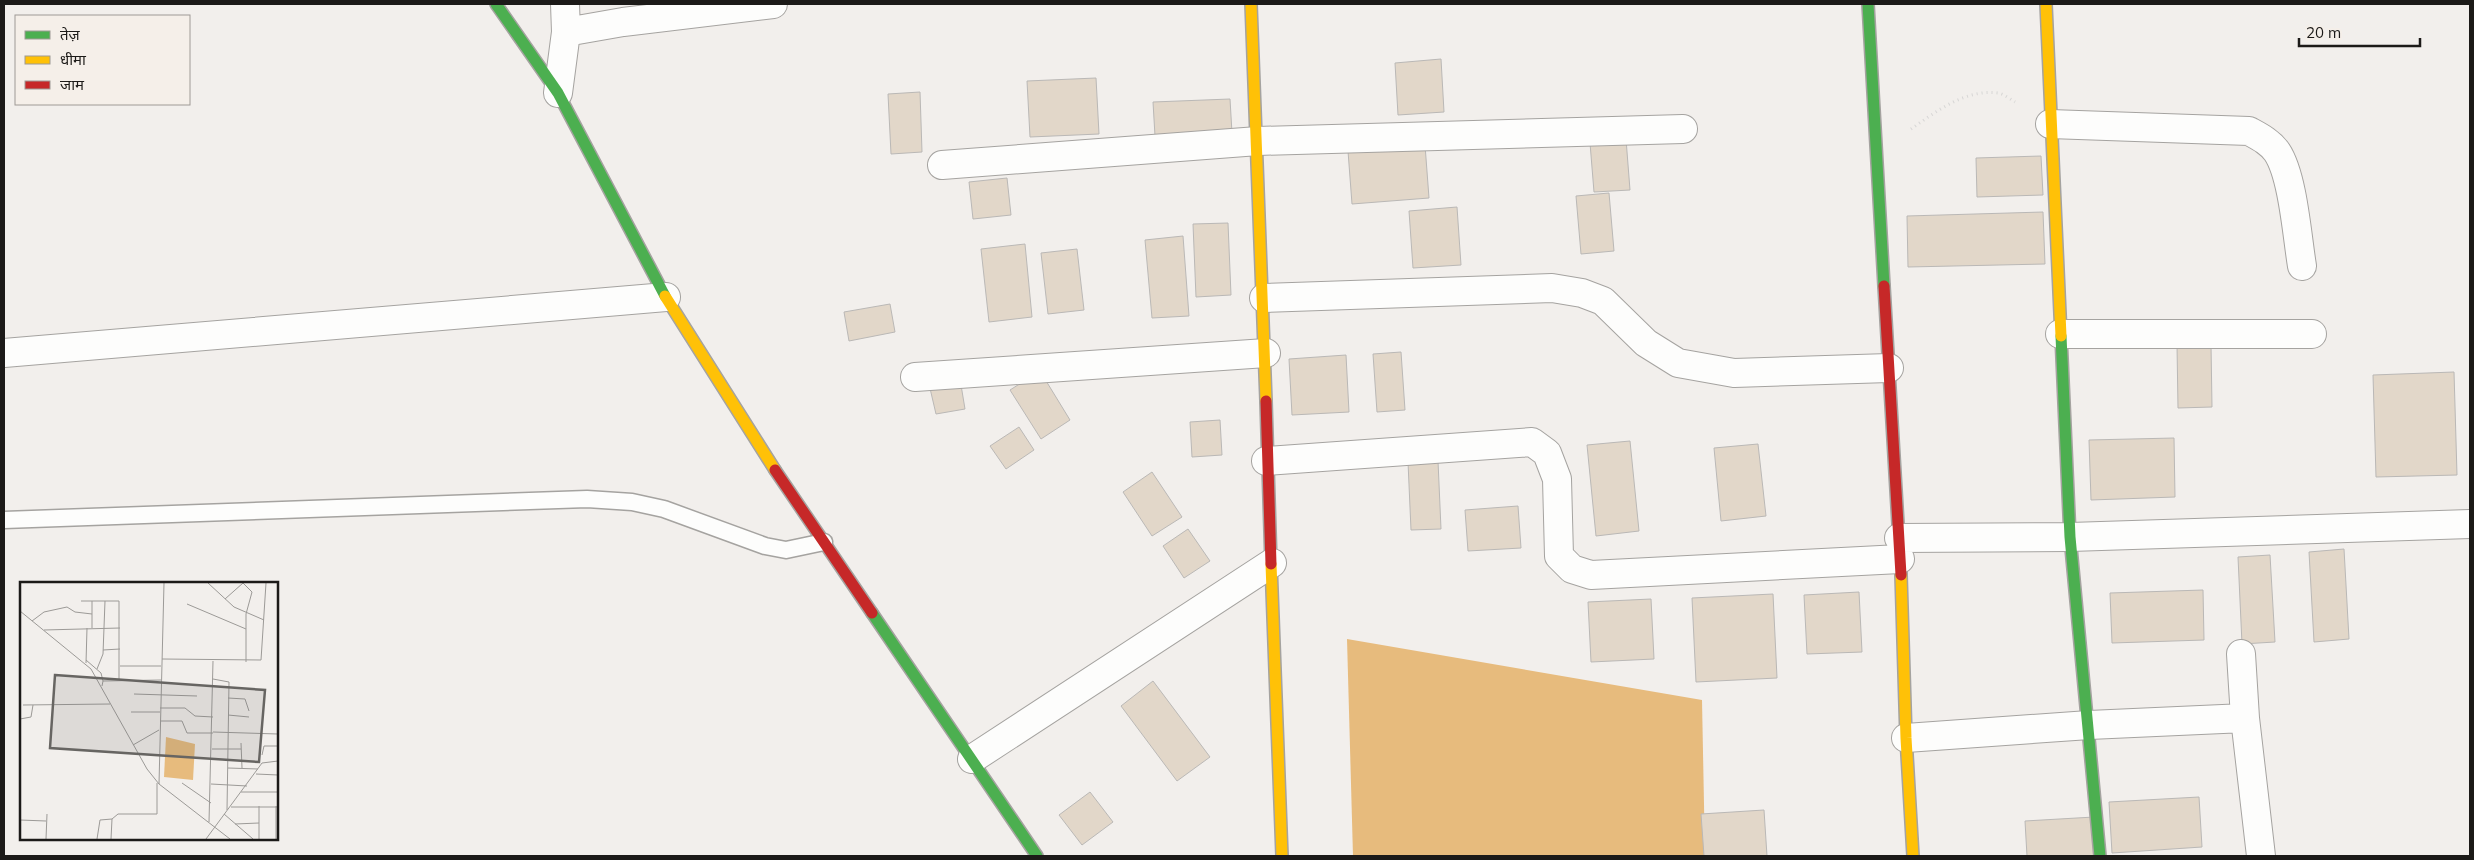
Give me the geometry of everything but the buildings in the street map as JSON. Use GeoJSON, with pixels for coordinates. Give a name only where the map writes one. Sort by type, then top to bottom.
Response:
{"type":"FeatureCollection","features":[{"type":"Feature","properties":{"kind":"street"},"geometry":{"type":"LineString","coordinates":[[496,4],[558,93],[666,297],[794,501],[824,542],[1037,856]]}},
{"type":"Feature","properties":{"kind":"street"},"geometry":{"type":"LineString","coordinates":[[558,93],[566,32],[565,4]]}},
{"type":"Feature","properties":{"kind":"street"},"geometry":{"type":"LineString","coordinates":[[566,32],[623,22],[760,4]]}},
{"type":"Feature","properties":{"kind":"street"},"geometry":{"type":"LineString","coordinates":[[1251,4],[1264,298],[1266,461],[1272,563],[1273,670],[1282,856]]}},
{"type":"Feature","properties":{"kind":"street"},"geometry":{"type":"LineString","coordinates":[[1868,4],[1899,548],[1906,738],[1913,856]]}},
{"type":"Feature","properties":{"kind":"street"},"geometry":{"type":"LineString","coordinates":[[2046,4],[2070,538],[2100,856]]}},
{"type":"Feature","properties":{"kind":"street"},"geometry":{"type":"LineString","coordinates":[[2050,124],[2250,131],[2265,140],[2277,153],[2287,175],[2302,266]]}},
{"type":"Feature","properties":{"kind":"street"},"geometry":{"type":"LineString","coordinates":[[942,165],[1258,141],[1683,129]]}},
{"type":"Feature","properties":{"kind":"street"},"geometry":{"type":"LineString","coordinates":[[1264,298],[1552,288],[1582,293],[1603,301],[1646,343],[1678,363],[1734,373],[1889,368]]}},
{"type":"Feature","properties":{"kind":"street"},"geometry":{"type":"LineString","coordinates":[[4,353],[666,297]]}},
{"type":"Feature","properties":{"kind":"street"},"geometry":{"type":"LineString","coordinates":[[2060,334],[2312,334]]}},
{"type":"Feature","properties":{"kind":"street"},"geometry":{"type":"LineString","coordinates":[[915,377],[1266,353]]}},
{"type":"Feature","properties":{"kind":"street"},"geometry":{"type":"LineString","coordinates":[[1266,461],[1532,442],[1547,453],[1557,479],[1559,556],[1572,569],[1591,575],[1899,548],[2070,538],[2470,524]]}},
{"type":"Feature","properties":{"kind":"street"},"geometry":{"type":"LineString","coordinates":[[972,759],[1272,563]]}},
{"type":"Feature","properties":{"kind":"street"},"geometry":{"type":"LineString","coordinates":[[2241,654],[2245,718],[2261,856]]}},
{"type":"Feature","properties":{"kind":"street"},"geometry":{"type":"LineString","coordinates":[[1906,738],[2089,725],[2245,718]]}},
{"type":"Feature","properties":{"kind":"lane"},"geometry":{"type":"LineString","coordinates":[[4,520],[588,500],[632,502],[664,509],[765,546],[786,550],[824,542]]}},
{"type":"Feature","properties":{"kind":"path"},"geometry":{"type":"LineString","coordinates":[[1876,133],[1906,132],[1940,109],[1969,94],[2000,93],[2050,124]]}},
{"type":"Feature","properties":{"kind":"shaded area"},"geometry":{"type":"Polygon","coordinates":[[[1347,639],[1702,700],[1705,856],[1353,856],[1347,639]]]}},
{"type":"Feature","properties":{"kind":"traffic: fast"},"geometry":{"type":"LineString","coordinates":[[496,4],[558,93],[665,296]]}},
{"type":"Feature","properties":{"kind":"traffic: fast"},"geometry":{"type":"LineString","coordinates":[[1868,4],[1884,286]]}},
{"type":"Feature","properties":{"kind":"traffic: fast"},"geometry":{"type":"LineString","coordinates":[[2061,336],[2070,537],[2100,856]]}},
{"type":"Feature","properties":{"kind":"traffic: fast"},"geometry":{"type":"LineString","coordinates":[[872,613],[1037,856]]}},
{"type":"Feature","properties":{"kind":"traffic: slow"},"geometry":{"type":"LineString","coordinates":[[1251,4],[1266,401]]}},
{"type":"Feature","properties":{"kind":"traffic: slow"},"geometry":{"type":"LineString","coordinates":[[2046,4],[2061,336]]}},
{"type":"Feature","properties":{"kind":"traffic: slow"},"geometry":{"type":"LineString","coordinates":[[665,296],[775,470]]}},
{"type":"Feature","properties":{"kind":"traffic: slow"},"geometry":{"type":"LineString","coordinates":[[1271,564],[1282,856]]}},
{"type":"Feature","properties":{"kind":"traffic: slow"},"geometry":{"type":"LineString","coordinates":[[1901,575],[1906,738],[1913,856]]}},
{"type":"Feature","properties":{"kind":"traffic: jam"},"geometry":{"type":"LineString","coordinates":[[1884,286],[1901,575]]}},
{"type":"Feature","properties":{"kind":"traffic: jam"},"geometry":{"type":"LineString","coordinates":[[1266,401],[1271,564]]}},
{"type":"Feature","properties":{"kind":"traffic: jam"},"geometry":{"type":"LineString","coordinates":[[775,470],[872,613]]}}]}
